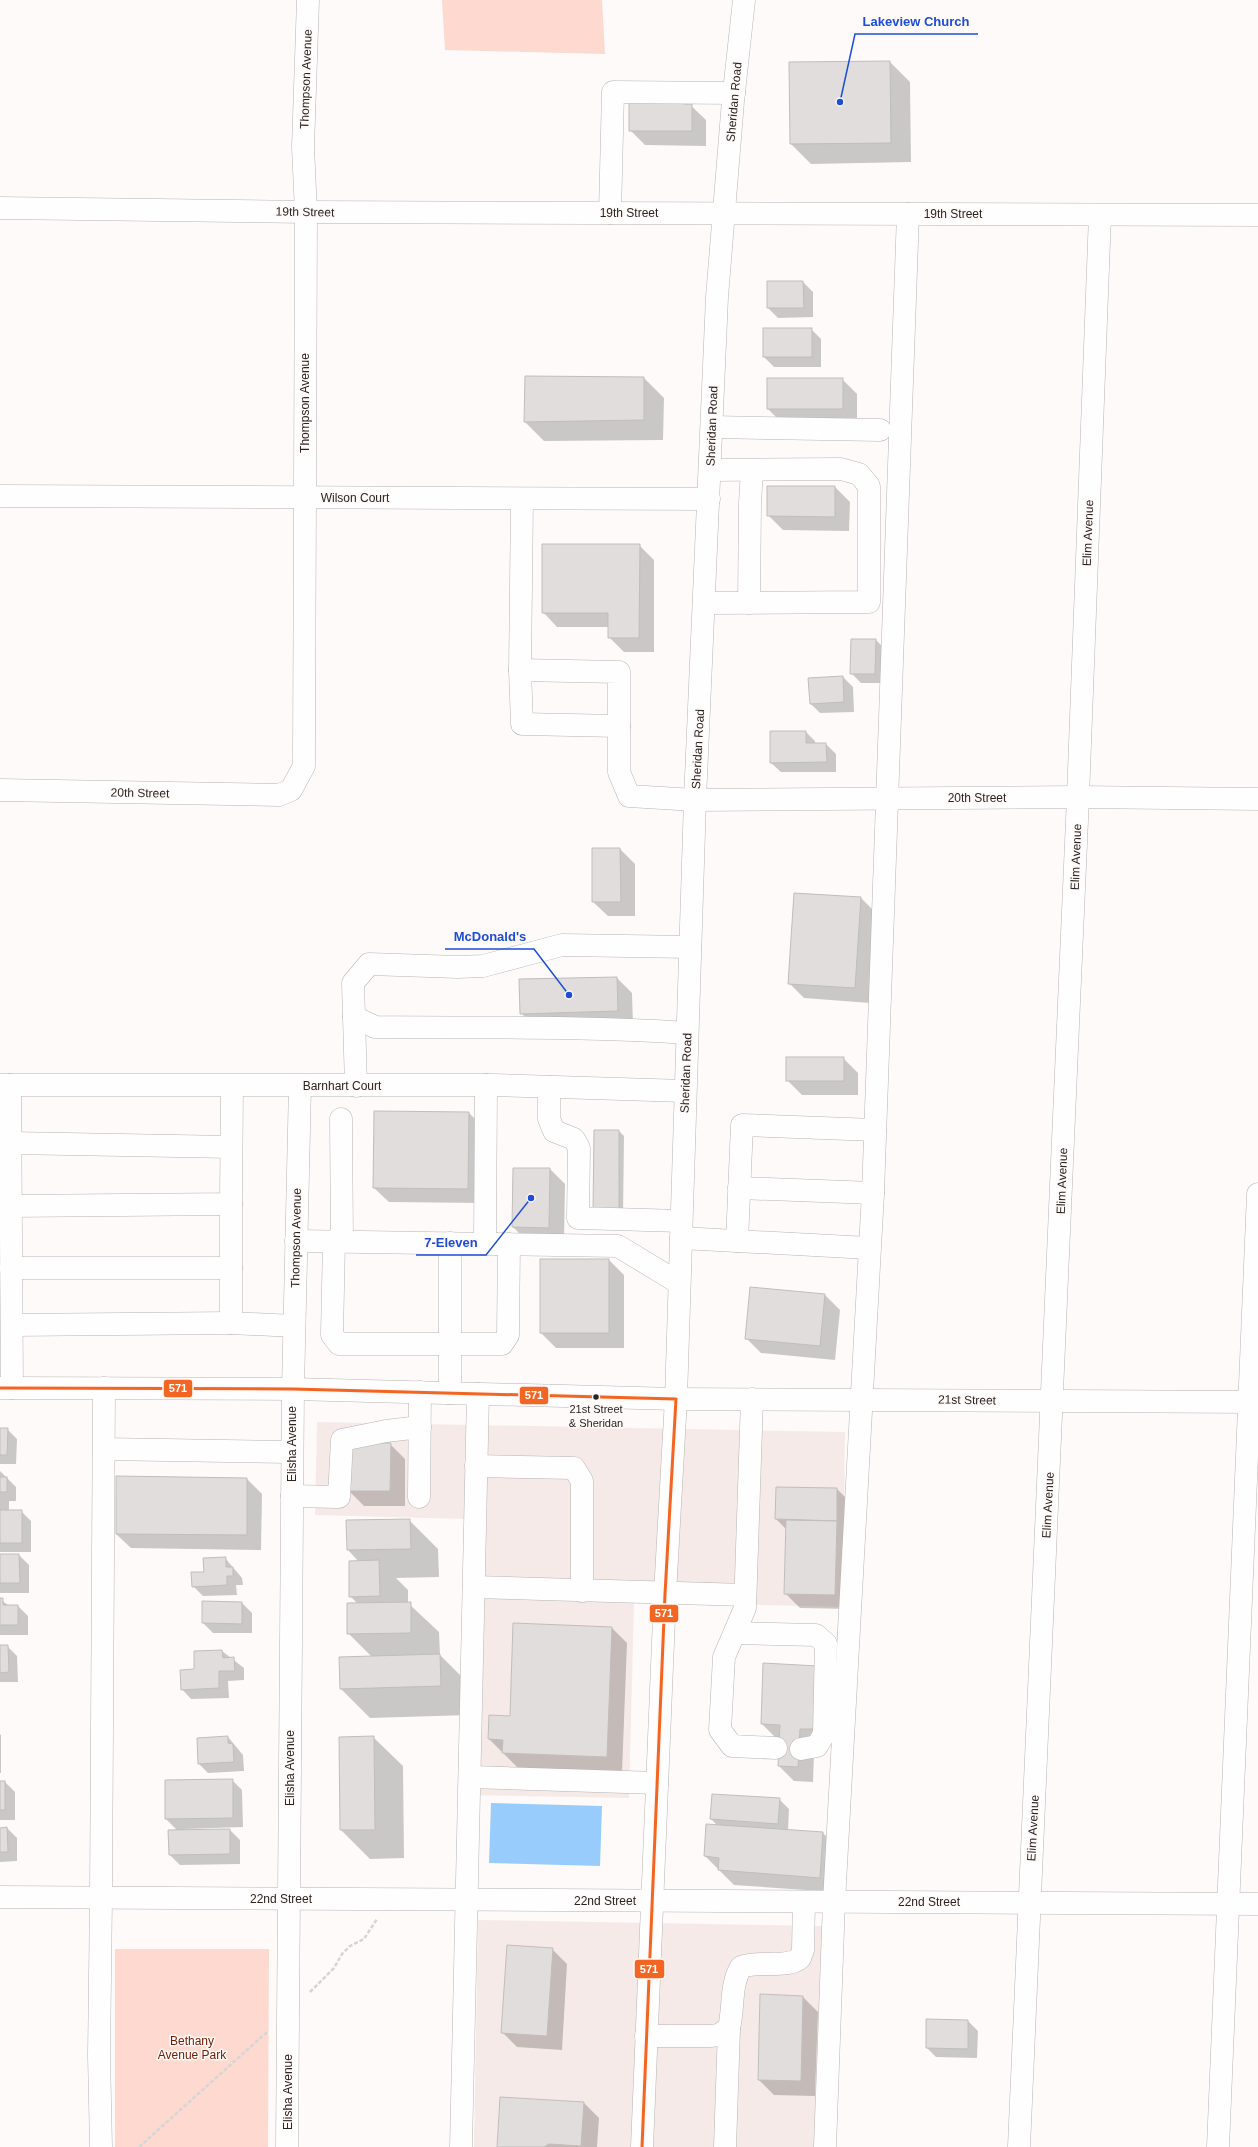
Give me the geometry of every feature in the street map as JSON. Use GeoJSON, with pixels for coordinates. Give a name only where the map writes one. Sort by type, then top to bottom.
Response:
{"type":"FeatureCollection","features":[{"type":"Feature","properties":{"kind":"street","name":"Thompson Avenue"},"geometry":{"type":"LineString","coordinates":[[280,795],[291,790],[304,766],[306,212],[303,147],[308,0]]}},
{"type":"Feature","properties":{"kind":"street","name":"Sheridan Road"},"geometry":{"type":"LineString","coordinates":[[642,2147],[665,1594],[676,1399],[695,800],[711,470],[717,297],[734,93],[744,0]]}},
{"type":"Feature","properties":{"kind":"street"},"geometry":{"type":"LineString","coordinates":[[610,213],[613,92],[734,93]]}},
{"type":"Feature","properties":{"kind":"street","name":"19th Street"},"geometry":{"type":"LineString","coordinates":[[0,208],[306,212],[1258,215]]}},
{"type":"Feature","properties":{"kind":"street"},"geometry":{"type":"LineString","coordinates":[[826,2147],[834,1902],[868,1248],[873,1193],[908,214]]}},
{"type":"Feature","properties":{"kind":"street","name":"Elim Avenue"},"geometry":{"type":"LineString","coordinates":[[1019,2147],[1078,797],[1100,215]]}},
{"type":"Feature","properties":{"kind":"street"},"geometry":{"type":"LineString","coordinates":[[712,426],[880,430]]}},
{"type":"Feature","properties":{"kind":"street"},"geometry":{"type":"LineString","coordinates":[[704,603],[868,602],[869,486],[859,474],[841,469],[711,470]]}},
{"type":"Feature","properties":{"kind":"street"},"geometry":{"type":"LineString","coordinates":[[749,603],[750,503],[752,470]]}},
{"type":"Feature","properties":{"kind":"street","name":"Wilson Court"},"geometry":{"type":"LineString","coordinates":[[0,496],[709,499]]}},
{"type":"Feature","properties":{"kind":"street"},"geometry":{"type":"LineString","coordinates":[[520,670],[619,672],[619,726],[522,724],[520,670],[522,499]]}},
{"type":"Feature","properties":{"kind":"street","name":"20th Street"},"geometry":{"type":"LineString","coordinates":[[619,726],[619,772],[629,796],[695,800],[1078,797],[1258,799]]}},
{"type":"Feature","properties":{"kind":"street","name":"20th Street"},"geometry":{"type":"LineString","coordinates":[[0,790],[280,795]]}},
{"type":"Feature","properties":{"kind":"street"},"geometry":{"type":"LineString","coordinates":[[356,1086],[353,984],[368,964],[483,966],[562,944],[690,947]]}},
{"type":"Feature","properties":{"kind":"street"},"geometry":{"type":"LineString","coordinates":[[354,1017],[375,1027],[559,1030],[614,1028],[687,1033]]}},
{"type":"Feature","properties":{"kind":"street"},"geometry":{"type":"LineString","coordinates":[[5,1085],[11,1143],[12,1325],[6,1388]]}},
{"type":"Feature","properties":{"kind":"street","name":"Barnhart Court"},"geometry":{"type":"LineString","coordinates":[[5,1085],[486,1085],[685,1091]]}},
{"type":"Feature","properties":{"kind":"street"},"geometry":{"type":"LineString","coordinates":[[485,1244],[486,1085]]}},
{"type":"Feature","properties":{"kind":"street"},"geometry":{"type":"LineString","coordinates":[[231,1323],[232,1086]]}},
{"type":"Feature","properties":{"kind":"street","name":"Thompson Avenue"},"geometry":{"type":"LineString","coordinates":[[293,1389],[300,1086]]}},
{"type":"Feature","properties":{"kind":"street"},"geometry":{"type":"LineString","coordinates":[[549,1087],[548,1120],[554,1131],[574,1139],[579,1148],[578,1218],[681,1230],[737,1241],[868,1248]]}},
{"type":"Feature","properties":{"kind":"street"},"geometry":{"type":"LineString","coordinates":[[341,1119],[338,1242],[332,1335],[339,1344],[502,1344],[508,1335],[509,1244]]}},
{"type":"Feature","properties":{"kind":"street"},"geometry":{"type":"LineString","coordinates":[[737,1241],[742,1125],[875,1130]]}},
{"type":"Feature","properties":{"kind":"street"},"geometry":{"type":"LineString","coordinates":[[11,1143],[231,1147]]}},
{"type":"Feature","properties":{"kind":"street"},"geometry":{"type":"LineString","coordinates":[[739,1188],[873,1193]]}},
{"type":"Feature","properties":{"kind":"street"},"geometry":{"type":"LineString","coordinates":[[1218,2147],[1254,1402],[1258,1194]]}},
{"type":"Feature","properties":{"kind":"street"},"geometry":{"type":"LineString","coordinates":[[11,1206],[231,1204]]}},
{"type":"Feature","properties":{"kind":"street"},"geometry":{"type":"LineString","coordinates":[[296,1241],[618,1246],[679,1283]]}},
{"type":"Feature","properties":{"kind":"street"},"geometry":{"type":"LineString","coordinates":[[450,1243],[450,1393]]}},
{"type":"Feature","properties":{"kind":"street"},"geometry":{"type":"LineString","coordinates":[[11,1268],[231,1268]]}},
{"type":"Feature","properties":{"kind":"street"},"geometry":{"type":"LineString","coordinates":[[12,1325],[231,1323],[294,1326]]}},
{"type":"Feature","properties":{"kind":"street","name":"21st Street"},"geometry":{"type":"LineString","coordinates":[[6,1388],[293,1389],[676,1399],[1254,1402]]}},
{"type":"Feature","properties":{"kind":"street"},"geometry":{"type":"LineString","coordinates":[[101,2147],[98,2055],[101,1898],[104,1388]]}},
{"type":"Feature","properties":{"kind":"street","name":"Elisha Avenue"},"geometry":{"type":"LineString","coordinates":[[288,2147],[293,1389]]}},
{"type":"Feature","properties":{"kind":"street"},"geometry":{"type":"LineString","coordinates":[[418,1497],[420,1392]]}},
{"type":"Feature","properties":{"kind":"street"},"geometry":{"type":"LineString","coordinates":[[461,2147],[478,1394]]}},
{"type":"Feature","properties":{"kind":"street"},"geometry":{"type":"LineString","coordinates":[[752,1399],[745,1608],[736,1633],[724,1657],[720,1730],[732,1746],[776,1748]]}},
{"type":"Feature","properties":{"kind":"street"},"geometry":{"type":"LineString","coordinates":[[292,1496],[339,1497],[342,1440],[386,1431],[420,1427]]}},
{"type":"Feature","properties":{"kind":"street"},"geometry":{"type":"LineString","coordinates":[[104,1449],[292,1452]]}},
{"type":"Feature","properties":{"kind":"street"},"geometry":{"type":"LineString","coordinates":[[476,1466],[574,1468],[582,1481],[582,1591]]}},
{"type":"Feature","properties":{"kind":"street"},"geometry":{"type":"LineString","coordinates":[[474,1587],[665,1594],[745,1595]]}},
{"type":"Feature","properties":{"kind":"street"},"geometry":{"type":"LineString","coordinates":[[736,1633],[816,1635],[826,1644],[824,1734],[817,1746],[801,1748]]}},
{"type":"Feature","properties":{"kind":"street"},"geometry":{"type":"LineString","coordinates":[[470,1777],[657,1783]]}},
{"type":"Feature","properties":{"kind":"street","name":"22nd Street"},"geometry":{"type":"LineString","coordinates":[[0,1897],[652,1902],[1258,1904]]}},
{"type":"Feature","properties":{"kind":"street"},"geometry":{"type":"LineString","coordinates":[[724,2147],[729,2028],[737,1973],[741,1967],[759,1962],[789,1963],[800,1958],[803,1950],[804,1902]]}},
{"type":"Feature","properties":{"kind":"street"},"geometry":{"type":"LineString","coordinates":[[646,2036],[710,2036],[719,2034],[729,2028]]}},
{"type":"Feature","properties":{"kind":"shaded area"},"geometry":{"type":"Polygon","coordinates":[[[317,1422],[845,1432],[843,1607],[634,1602],[629,1798],[463,1795],[467,1519],[315,1515],[317,1422]]]}},
{"type":"Feature","properties":{"kind":"shaded area"},"geometry":{"type":"Polygon","coordinates":[[[478,1920],[824,1926],[818,2147],[474,2147],[478,1920]]]}},
{"type":"Feature","properties":{"kind":"green space"},"geometry":{"type":"Polygon","coordinates":[[[442,0],[602,0],[605,54],[445,50],[442,0]]]}},
{"type":"Feature","properties":{"kind":"green space","name":"Bethany Avenue Park"},"geometry":{"type":"Polygon","coordinates":[[[115,1949],[269,1949],[268,2147],[115,2147],[115,1949]]]}},
{"type":"Feature","properties":{"kind":"water"},"geometry":{"type":"Polygon","coordinates":[[[491,1803],[602,1806],[600,1866],[489,1863],[491,1803]]]}},
{"type":"Feature","properties":{"kind":"building"},"geometry":{"type":"Polygon","coordinates":[[[890,61],[891,143],[790,144],[789,62],[890,61]]]}},
{"type":"Feature","properties":{"kind":"building"},"geometry":{"type":"Polygon","coordinates":[[[629,98],[685,99],[684,104],[692,104],[692,131],[629,131],[629,98]]]}},
{"type":"Feature","properties":{"kind":"building"},"geometry":{"type":"Polygon","coordinates":[[[767,281],[803,281],[804,308],[767,308],[767,281]]]}},
{"type":"Feature","properties":{"kind":"building"},"geometry":{"type":"Polygon","coordinates":[[[763,328],[812,328],[812,357],[763,357],[763,328]]]}},
{"type":"Feature","properties":{"kind":"building"},"geometry":{"type":"Polygon","coordinates":[[[525,376],[644,377],[644,420],[524,422],[525,376]]]}},
{"type":"Feature","properties":{"kind":"building"},"geometry":{"type":"Polygon","coordinates":[[[767,378],[843,378],[843,409],[767,409],[767,378]]]}},
{"type":"Feature","properties":{"kind":"building"},"geometry":{"type":"Polygon","coordinates":[[[767,486],[835,486],[835,517],[767,516],[767,486]]]}},
{"type":"Feature","properties":{"kind":"building"},"geometry":{"type":"Polygon","coordinates":[[[542,544],[640,544],[639,638],[608,638],[608,613],[542,613],[542,544]]]}},
{"type":"Feature","properties":{"kind":"building"},"geometry":{"type":"Polygon","coordinates":[[[851,639],[876,639],[875,674],[850,674],[851,639]]]}},
{"type":"Feature","properties":{"kind":"building"},"geometry":{"type":"Polygon","coordinates":[[[843,676],[844,702],[810,704],[808,678],[843,676]]]}},
{"type":"Feature","properties":{"kind":"building"},"geometry":{"type":"Polygon","coordinates":[[[770,731],[806,731],[806,743],[826,743],[827,762],[770,763],[770,731]]]}},
{"type":"Feature","properties":{"kind":"building"},"geometry":{"type":"Polygon","coordinates":[[[592,848],[620,848],[621,902],[592,902],[592,848]]]}},
{"type":"Feature","properties":{"kind":"building"},"geometry":{"type":"Polygon","coordinates":[[[794,893],[861,897],[855,988],[788,984],[794,893]]]}},
{"type":"Feature","properties":{"kind":"building"},"geometry":{"type":"Polygon","coordinates":[[[617,977],[618,1011],[520,1014],[519,979],[617,977]]]}},
{"type":"Feature","properties":{"kind":"building"},"geometry":{"type":"Polygon","coordinates":[[[786,1057],[844,1057],[844,1081],[786,1081],[786,1057]]]}},
{"type":"Feature","properties":{"kind":"building"},"geometry":{"type":"Polygon","coordinates":[[[374,1111],[469,1112],[468,1189],[373,1188],[374,1111]]]}},
{"type":"Feature","properties":{"kind":"building"},"geometry":{"type":"Polygon","coordinates":[[[594,1130],[619,1130],[619,1212],[593,1212],[594,1130]]]}},
{"type":"Feature","properties":{"kind":"building"},"geometry":{"type":"Polygon","coordinates":[[[513,1168],[550,1168],[549,1228],[512,1227],[513,1168]]]}},
{"type":"Feature","properties":{"kind":"building"},"geometry":{"type":"Polygon","coordinates":[[[540,1259],[609,1259],[609,1333],[540,1333],[540,1259]]]}},
{"type":"Feature","properties":{"kind":"building"},"geometry":{"type":"Polygon","coordinates":[[[750,1287],[825,1294],[820,1346],[745,1339],[750,1287]]]}},
{"type":"Feature","properties":{"kind":"building"},"geometry":{"type":"Polygon","coordinates":[[[0,1428],[8,1428],[7,1455],[0,1455],[0,1428]]]}},
{"type":"Feature","properties":{"kind":"building"},"geometry":{"type":"Polygon","coordinates":[[[348,1443],[391,1443],[390,1491],[348,1491],[348,1443]]]}},
{"type":"Feature","properties":{"kind":"building"},"geometry":{"type":"Polygon","coordinates":[[[116,1476],[247,1478],[247,1535],[116,1534],[116,1476]]]}},
{"type":"Feature","properties":{"kind":"building"},"geometry":{"type":"Polygon","coordinates":[[[0,1477],[7,1477],[7,1492],[0,1492],[0,1477]]]}},
{"type":"Feature","properties":{"kind":"building"},"geometry":{"type":"Polygon","coordinates":[[[776,1487],[837,1488],[837,1521],[775,1519],[776,1487]]]}},
{"type":"Feature","properties":{"kind":"building"},"geometry":{"type":"Polygon","coordinates":[[[0,1510],[22,1510],[22,1543],[0,1543],[0,1510]]]}},
{"type":"Feature","properties":{"kind":"building"},"geometry":{"type":"Polygon","coordinates":[[[410,1519],[411,1549],[347,1550],[346,1520],[410,1519]]]}},
{"type":"Feature","properties":{"kind":"building"},"geometry":{"type":"Polygon","coordinates":[[[786,1520],[837,1521],[835,1595],[784,1594],[786,1520]]]}},
{"type":"Feature","properties":{"kind":"building"},"geometry":{"type":"Polygon","coordinates":[[[0,1554],[19,1554],[20,1583],[0,1583],[0,1554]]]}},
{"type":"Feature","properties":{"kind":"building"},"geometry":{"type":"Polygon","coordinates":[[[226,1557],[226,1567],[233,1567],[233,1576],[227,1576],[227,1585],[192,1587],[191,1572],[204,1572],[203,1558],[226,1557]]]}},
{"type":"Feature","properties":{"kind":"building"},"geometry":{"type":"Polygon","coordinates":[[[379,1560],[380,1596],[349,1597],[349,1561],[379,1560]]]}},
{"type":"Feature","properties":{"kind":"building"},"geometry":{"type":"Polygon","coordinates":[[[0,1598],[3,1598],[3,1605],[18,1605],[18,1625],[0,1625],[0,1598]]]}},
{"type":"Feature","properties":{"kind":"building"},"geometry":{"type":"Polygon","coordinates":[[[202,1601],[242,1602],[242,1624],[202,1623],[202,1601]]]}},
{"type":"Feature","properties":{"kind":"building"},"geometry":{"type":"Polygon","coordinates":[[[411,1602],[411,1633],[347,1634],[347,1603],[411,1602]]]}},
{"type":"Feature","properties":{"kind":"building"},"geometry":{"type":"Polygon","coordinates":[[[513,1623],[612,1627],[607,1757],[502,1753],[503,1740],[488,1739],[489,1715],[510,1716],[513,1623]]]}},
{"type":"Feature","properties":{"kind":"building"},"geometry":{"type":"Polygon","coordinates":[[[0,1645],[8,1645],[9,1672],[0,1673],[0,1645]]]}},
{"type":"Feature","properties":{"kind":"building"},"geometry":{"type":"Polygon","coordinates":[[[222,1650],[223,1658],[234,1657],[235,1671],[219,1671],[219,1688],[181,1690],[180,1670],[194,1669],[194,1651],[222,1650]]]}},
{"type":"Feature","properties":{"kind":"building"},"geometry":{"type":"Polygon","coordinates":[[[440,1654],[441,1686],[340,1689],[339,1657],[440,1654]]]}},
{"type":"Feature","properties":{"kind":"building"},"geometry":{"type":"Polygon","coordinates":[[[763,1663],[818,1666],[815,1729],[800,1729],[798,1767],[778,1766],[780,1725],[761,1724],[763,1663]]]}},
{"type":"Feature","properties":{"kind":"building"},"geometry":{"type":"Polygon","coordinates":[[[228,1736],[228,1743],[233,1744],[234,1762],[198,1764],[197,1738],[228,1736]]]}},
{"type":"Feature","properties":{"kind":"building"},"geometry":{"type":"Polygon","coordinates":[[[374,1736],[375,1830],[340,1830],[339,1737],[374,1736]]]}},
{"type":"Feature","properties":{"kind":"building"},"geometry":{"type":"Polygon","coordinates":[[[233,1779],[233,1818],[165,1819],[165,1780],[233,1779]]]}},
{"type":"Feature","properties":{"kind":"building"},"geometry":{"type":"Polygon","coordinates":[[[0,1781],[5,1781],[5,1810],[0,1810],[0,1781]]]}},
{"type":"Feature","properties":{"kind":"building"},"geometry":{"type":"Polygon","coordinates":[[[712,1794],[780,1798],[778,1824],[710,1819],[712,1794]]]}},
{"type":"Feature","properties":{"kind":"building"},"geometry":{"type":"Polygon","coordinates":[[[706,1824],[823,1832],[820,1878],[718,1870],[719,1858],[704,1856],[706,1824]]]}},
{"type":"Feature","properties":{"kind":"building"},"geometry":{"type":"Polygon","coordinates":[[[7,1827],[8,1852],[0,1852],[0,1828],[7,1827]]]}},
{"type":"Feature","properties":{"kind":"building"},"geometry":{"type":"Polygon","coordinates":[[[230,1829],[230,1854],[169,1855],[168,1830],[230,1829]]]}},
{"type":"Feature","properties":{"kind":"building"},"geometry":{"type":"Polygon","coordinates":[[[507,1945],[553,1948],[547,2036],[501,2033],[507,1945]]]}},
{"type":"Feature","properties":{"kind":"building"},"geometry":{"type":"Polygon","coordinates":[[[760,1994],[803,1996],[801,2081],[758,2080],[760,1994]]]}},
{"type":"Feature","properties":{"kind":"building"},"geometry":{"type":"Polygon","coordinates":[[[926,2019],[968,2020],[968,2049],[926,2048],[926,2019]]]}},
{"type":"Feature","properties":{"kind":"building"},"geometry":{"type":"Polygon","coordinates":[[[500,2097],[584,2102],[581,2146],[549,2144],[544,2147],[497,2147],[500,2097]]]}},
{"type":"Feature","properties":{"kind":"transit line","name":"571"},"geometry":{"type":"LineString","coordinates":[[0,1388],[293,1389],[676,1399],[665,1594],[642,2147]]}},
{"type":"Feature","properties":{"kind":"place","name":"Lakeview Church"},"geometry":{"type":"Point","coordinates":[840,102]}},
{"type":"Feature","properties":{"kind":"place","name":"McDonald's"},"geometry":{"type":"Point","coordinates":[569,995]}},
{"type":"Feature","properties":{"kind":"place","name":"7-Eleven"},"geometry":{"type":"Point","coordinates":[531,1198]}},
{"type":"Feature","properties":{"kind":"place","name":"21st Street & Sheridan"},"geometry":{"type":"Point","coordinates":[596,1397]}}]}
